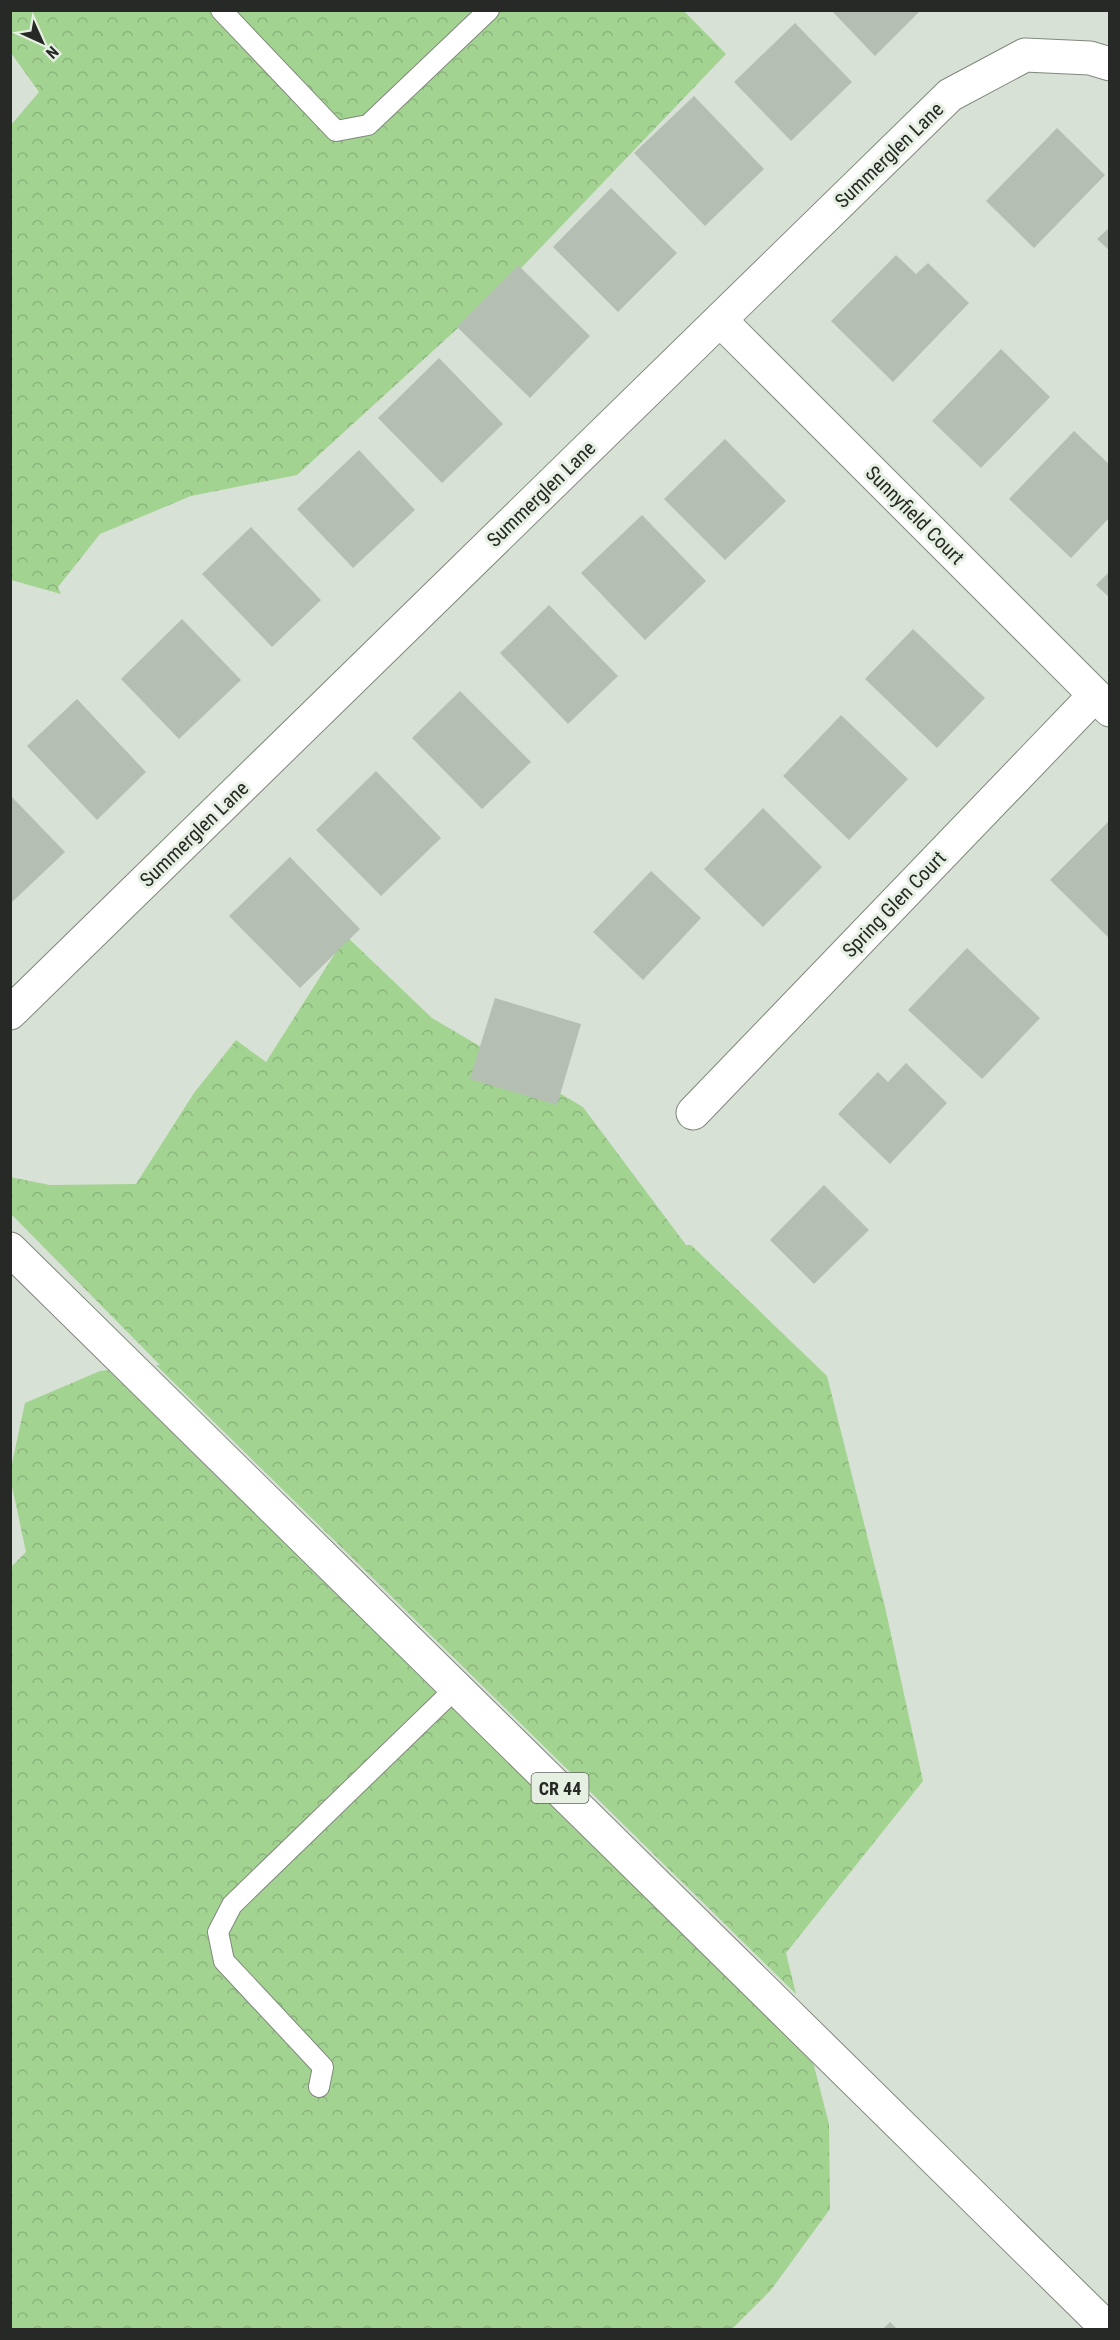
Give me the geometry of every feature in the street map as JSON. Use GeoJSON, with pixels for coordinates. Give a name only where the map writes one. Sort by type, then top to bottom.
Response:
{"type":"FeatureCollection","features":[{"type":"Feature","properties":{"kind":"street","name":"Summerglen Lane"},"geometry":{"type":"LineString","coordinates":[[10,1013],[950,95],[1025,55],[1090,58],[1110,64]]}},
{"type":"Feature","properties":{"kind":"street","name":"Sunnyfield Court"},"geometry":{"type":"LineString","coordinates":[[720,320],[1102,703]]}},
{"type":"Feature","properties":{"kind":"street","name":"Spring Glen Court"},"geometry":{"type":"LineString","coordinates":[[693,1113],[1102,703]]}},
{"type":"Feature","properties":{"kind":"street","name":"CR 44"},"geometry":{"type":"LineString","coordinates":[[10,1249],[1109,2330]]}},
{"type":"Feature","properties":{"kind":"lane"},"geometry":{"type":"LineString","coordinates":[[221,10],[336,131],[368,125],[489,10]]}},
{"type":"Feature","properties":{"kind":"lane"},"geometry":{"type":"LineString","coordinates":[[319,2087],[323,2067],[224,1961],[218,1932],[232,1905],[457,1687]]}},
{"type":"Feature","properties":{"kind":"green space"},"geometry":{"type":"Polygon","coordinates":[[[10,11],[684,11],[726,54],[504,286],[297,475],[191,496],[100,534],[58,587],[61,594],[11,580],[11,125],[39,92],[11,53],[10,11]]]}},
{"type":"Feature","properties":{"kind":"green space"},"geometry":{"type":"Polygon","coordinates":[[[346,936],[432,1018],[583,1107],[686,1245],[691,1245],[827,1376],[885,1607],[923,1781],[786,1953],[796,1994],[156,1365],[160,1365],[11,1214],[10,1177],[50,1185],[136,1184],[194,1093],[236,1040],[266,1062],[346,936]]]}},
{"type":"Feature","properties":{"kind":"green space"},"geometry":{"type":"Polygon","coordinates":[[[108,1370],[813,2062],[829,2124],[830,2209],[771,2290],[732,2329],[11,2329],[10,1568],[26,1552],[10,1477],[25,1403],[100,1371],[108,1370]]]}},
{"type":"Feature","properties":{"kind":"building"},"geometry":{"type":"Polygon","coordinates":[[[831,10],[921,10],[875,56],[831,10]]]}},
{"type":"Feature","properties":{"kind":"building"},"geometry":{"type":"Polygon","coordinates":[[[795,23],[852,82],[791,141],[734,82],[795,23]]]}},
{"type":"Feature","properties":{"kind":"building"},"geometry":{"type":"Polygon","coordinates":[[[694,96],[764,169],[705,226],[634,153],[694,96]]]}},
{"type":"Feature","properties":{"kind":"building"},"geometry":{"type":"Polygon","coordinates":[[[1057,128],[1105,175],[1034,248],[986,201],[1057,128]]]}},
{"type":"Feature","properties":{"kind":"building"},"geometry":{"type":"Polygon","coordinates":[[[611,188],[677,253],[618,312],[553,247],[611,188]]]}},
{"type":"Feature","properties":{"kind":"building"},"geometry":{"type":"Polygon","coordinates":[[[1110,227],[1110,251],[1097,239],[1110,227]]]}},
{"type":"Feature","properties":{"kind":"building"},"geometry":{"type":"Polygon","coordinates":[[[896,255],[916,274],[928,263],[969,303],[893,382],[831,321],[896,255]]]}},
{"type":"Feature","properties":{"kind":"building"},"geometry":{"type":"Polygon","coordinates":[[[518,265],[590,336],[530,398],[457,327],[518,265]]]}},
{"type":"Feature","properties":{"kind":"building"},"geometry":{"type":"Polygon","coordinates":[[[1001,349],[1050,397],[981,468],[932,421],[1001,349]]]}},
{"type":"Feature","properties":{"kind":"building"},"geometry":{"type":"Polygon","coordinates":[[[439,358],[503,424],[442,483],[378,418],[439,358]]]}},
{"type":"Feature","properties":{"kind":"building"},"geometry":{"type":"Polygon","coordinates":[[[1074,431],[1110,465],[1110,517],[1071,558],[1009,499],[1074,431]]]}},
{"type":"Feature","properties":{"kind":"building"},"geometry":{"type":"Polygon","coordinates":[[[725,439],[786,501],[725,560],[664,499],[725,439]]]}},
{"type":"Feature","properties":{"kind":"building"},"geometry":{"type":"Polygon","coordinates":[[[359,450],[415,510],[353,568],[297,509],[359,450]]]}},
{"type":"Feature","properties":{"kind":"building"},"geometry":{"type":"Polygon","coordinates":[[[642,515],[706,581],[645,640],[581,573],[642,515]]]}},
{"type":"Feature","properties":{"kind":"building"},"geometry":{"type":"Polygon","coordinates":[[[251,527],[321,600],[272,647],[202,574],[251,527]]]}},
{"type":"Feature","properties":{"kind":"building"},"geometry":{"type":"Polygon","coordinates":[[[1110,571],[1110,598],[1096,585],[1110,571]]]}},
{"type":"Feature","properties":{"kind":"building"},"geometry":{"type":"Polygon","coordinates":[[[549,605],[618,676],[568,724],[500,653],[549,605]]]}},
{"type":"Feature","properties":{"kind":"building"},"geometry":{"type":"Polygon","coordinates":[[[182,619],[241,680],[179,739],[121,679],[182,619]]]}},
{"type":"Feature","properties":{"kind":"building"},"geometry":{"type":"Polygon","coordinates":[[[913,629],[985,698],[937,748],[865,679],[913,629]]]}},
{"type":"Feature","properties":{"kind":"building"},"geometry":{"type":"Polygon","coordinates":[[[460,691],[531,762],[482,809],[412,738],[460,691]]]}},
{"type":"Feature","properties":{"kind":"building"},"geometry":{"type":"Polygon","coordinates":[[[77,699],[146,772],[97,820],[27,746],[77,699]]]}},
{"type":"Feature","properties":{"kind":"building"},"geometry":{"type":"Polygon","coordinates":[[[841,715],[908,779],[849,840],[783,776],[841,715]]]}},
{"type":"Feature","properties":{"kind":"building"},"geometry":{"type":"Polygon","coordinates":[[[376,771],[441,838],[381,896],[316,830],[376,771]]]}},
{"type":"Feature","properties":{"kind":"building"},"geometry":{"type":"Polygon","coordinates":[[[10,795],[65,852],[10,904],[10,795]]]}},
{"type":"Feature","properties":{"kind":"building"},"geometry":{"type":"Polygon","coordinates":[[[763,808],[822,867],[763,927],[704,869],[763,808]]]}},
{"type":"Feature","properties":{"kind":"building"},"geometry":{"type":"Polygon","coordinates":[[[1110,820],[1110,939],[1050,880],[1110,820]]]}},
{"type":"Feature","properties":{"kind":"building"},"geometry":{"type":"Polygon","coordinates":[[[290,857],[360,929],[300,988],[229,916],[290,857]]]}},
{"type":"Feature","properties":{"kind":"building"},"geometry":{"type":"Polygon","coordinates":[[[651,871],[701,918],[643,980],[593,932],[651,871]]]}},
{"type":"Feature","properties":{"kind":"building"},"geometry":{"type":"Polygon","coordinates":[[[967,948],[1040,1018],[982,1079],[908,1010],[967,948]]]}},
{"type":"Feature","properties":{"kind":"building"},"geometry":{"type":"Polygon","coordinates":[[[495,998],[581,1024],[557,1105],[470,1079],[495,998]]]}},
{"type":"Feature","properties":{"kind":"building"},"geometry":{"type":"Polygon","coordinates":[[[906,1063],[947,1103],[890,1164],[838,1114],[878,1072],[888,1082],[906,1063]]]}},
{"type":"Feature","properties":{"kind":"building"},"geometry":{"type":"Polygon","coordinates":[[[824,1185],[869,1230],[814,1284],[770,1240],[824,1185]]]}},
{"type":"Feature","properties":{"kind":"building"},"geometry":{"type":"Polygon","coordinates":[[[890,2322],[898,2330],[882,2330],[890,2322]]]}}]}
